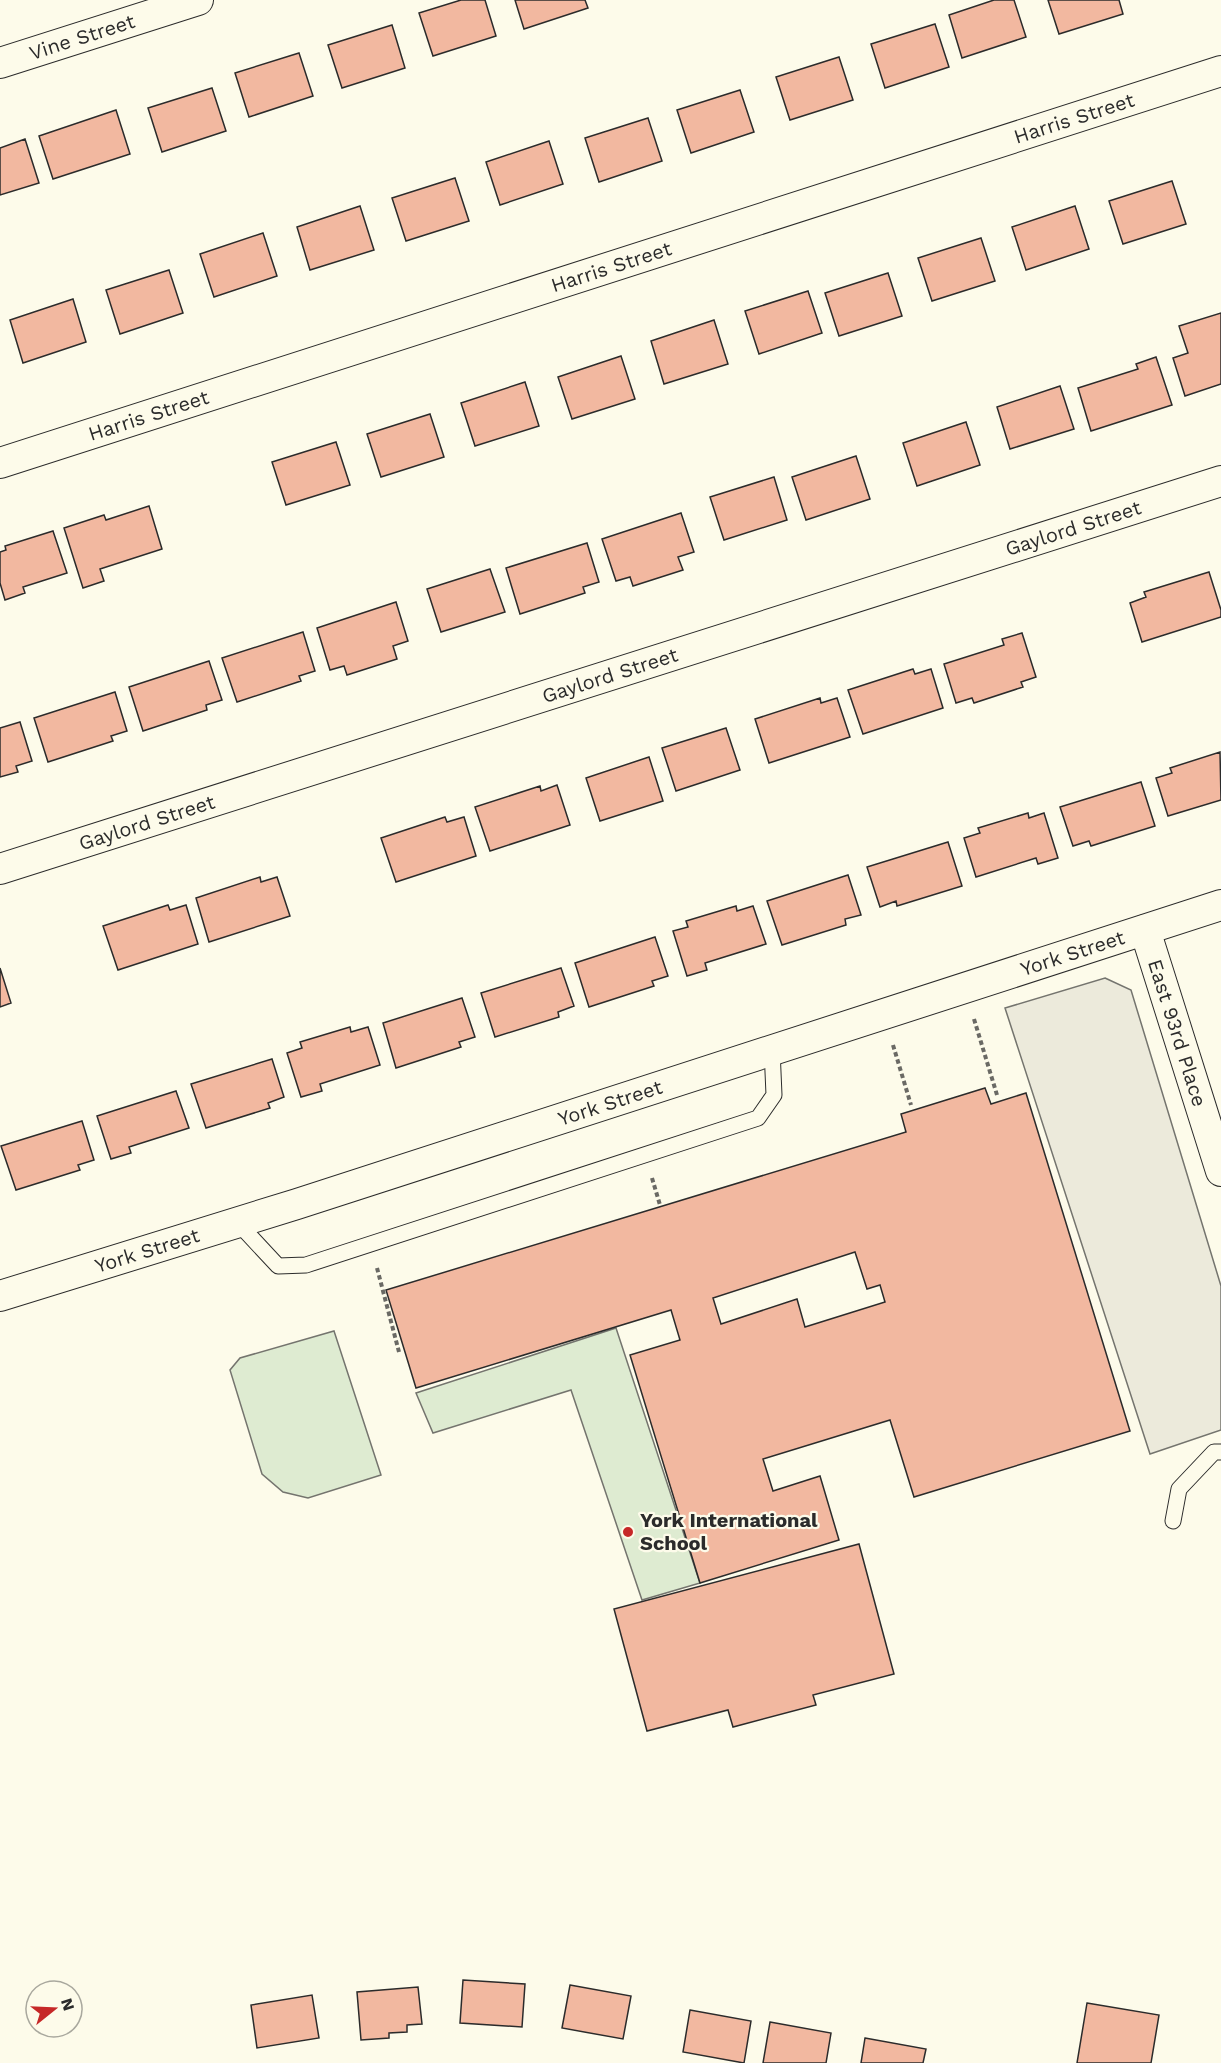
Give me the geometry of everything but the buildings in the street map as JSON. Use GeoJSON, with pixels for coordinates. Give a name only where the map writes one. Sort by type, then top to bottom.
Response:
{"type":"FeatureCollection","features":[{"type":"Feature","properties":{"kind":"street","name":"Vine Street"},"geometry":{"type":"LineString","coordinates":[[0,63],[198,0]]}},
{"type":"Feature","properties":{"kind":"street","name":"Harris Street"},"geometry":{"type":"LineString","coordinates":[[0,463],[1221,71]]}},
{"type":"Feature","properties":{"kind":"street","name":"Gaylord Street"},"geometry":{"type":"LineString","coordinates":[[0,869],[1221,481]]}},
{"type":"Feature","properties":{"kind":"street","name":"York Street"},"geometry":{"type":"LineString","coordinates":[[0,1296],[237,1222],[1221,905]]}},
{"type":"Feature","properties":{"kind":"street","name":"East 93rd Place"},"geometry":{"type":"LineString","coordinates":[[1145,930],[1221,1171]]}},
{"type":"Feature","properties":{"kind":"lane"},"geometry":{"type":"LineString","coordinates":[[237,1222],[278,1266],[306,1265],[371,1244],[758,1118],[774,1095],[772,1049]]}},
{"type":"Feature","properties":{"kind":"lane"},"geometry":{"type":"LineString","coordinates":[[1173,1521],[1179,1489],[1219,1455]]}},
{"type":"Feature","properties":{"kind":"path"},"geometry":{"type":"LineString","coordinates":[[964,987],[997,1095]]}},
{"type":"Feature","properties":{"kind":"path"},"geometry":{"type":"LineString","coordinates":[[882,1013],[912,1105]]}},
{"type":"Feature","properties":{"kind":"path"},"geometry":{"type":"LineString","coordinates":[[371,1244],[399,1352]]}},
{"type":"Feature","properties":{"kind":"green space"},"geometry":{"type":"Polygon","coordinates":[[[616,1328],[700,1583],[642,1600],[571,1390],[433,1433],[416,1393],[616,1328]]]}},
{"type":"Feature","properties":{"kind":"green space"},"geometry":{"type":"Polygon","coordinates":[[[334,1331],[381,1475],[308,1498],[283,1492],[262,1474],[230,1370],[240,1358],[334,1331]]]}},
{"type":"Feature","properties":{"kind":"shaded area"},"geometry":{"type":"Polygon","coordinates":[[[1105,978],[1131,990],[1221,1286],[1221,1430],[1150,1454],[1005,1008],[1105,978]]]}},
{"type":"Feature","properties":{"kind":"place","name":"York International School"},"geometry":{"type":"Point","coordinates":[628,1532]}}]}
